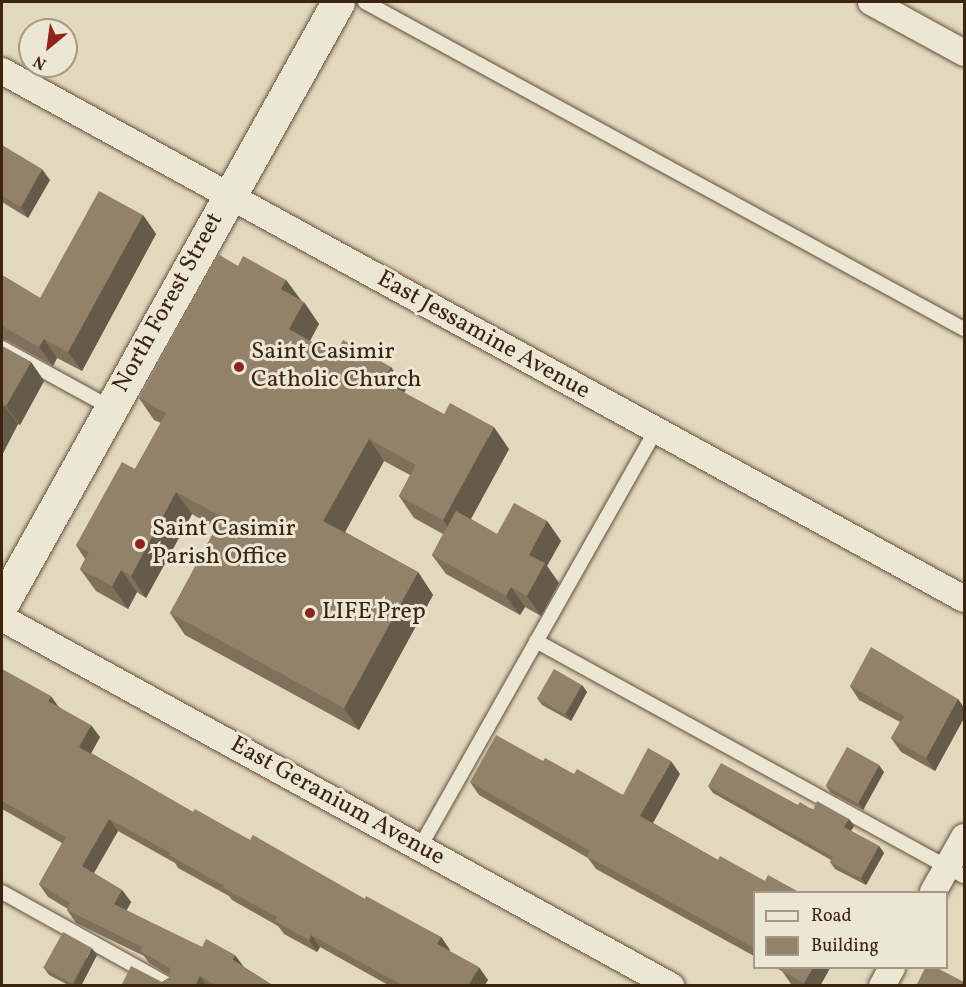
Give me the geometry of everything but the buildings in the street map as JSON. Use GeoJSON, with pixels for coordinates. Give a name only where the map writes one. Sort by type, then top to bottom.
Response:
{"type":"FeatureCollection","features":[{"type":"Feature","properties":{"kind":"street","name":"North Forest Street"},"geometry":{"type":"LineString","coordinates":[[2,604],[338,2]]}},
{"type":"Feature","properties":{"kind":"street"},"geometry":{"type":"LineString","coordinates":[[871,2],[964,53]]}},
{"type":"Feature","properties":{"kind":"street","name":"East Jessamine Avenue"},"geometry":{"type":"LineString","coordinates":[[2,71],[964,599]]}},
{"type":"Feature","properties":{"kind":"street","name":"East Geranium Avenue"},"geometry":{"type":"LineString","coordinates":[[2,618],[672,986]]}},
{"type":"Feature","properties":{"kind":"street"},"geometry":{"type":"LineString","coordinates":[[934,891],[956,872],[964,837]]}},
{"type":"Feature","properties":{"kind":"street"},"geometry":{"type":"LineString","coordinates":[[882,986],[891,969]]}},
{"type":"Feature","properties":{"kind":"lane"},"geometry":{"type":"LineString","coordinates":[[365,2],[964,329]]}},
{"type":"Feature","properties":{"kind":"lane"},"geometry":{"type":"LineString","coordinates":[[2,348],[111,408]]}},
{"type":"Feature","properties":{"kind":"lane"},"geometry":{"type":"LineString","coordinates":[[420,847],[656,430]]}},
{"type":"Feature","properties":{"kind":"lane"},"geometry":{"type":"LineString","coordinates":[[536,641],[956,872]]}},
{"type":"Feature","properties":{"kind":"lane"},"geometry":{"type":"LineString","coordinates":[[2,892],[171,986]]}},
{"type":"Feature","properties":{"kind":"place","name":"Saint Casimir Catholic Church"},"geometry":{"type":"Point","coordinates":[239,367]}},
{"type":"Feature","properties":{"kind":"place","name":"Saint Casimir Parish Office"},"geometry":{"type":"Point","coordinates":[140,544]}},
{"type":"Feature","properties":{"kind":"place","name":"LIFE Prep"},"geometry":{"type":"Point","coordinates":[310,613]}}]}
